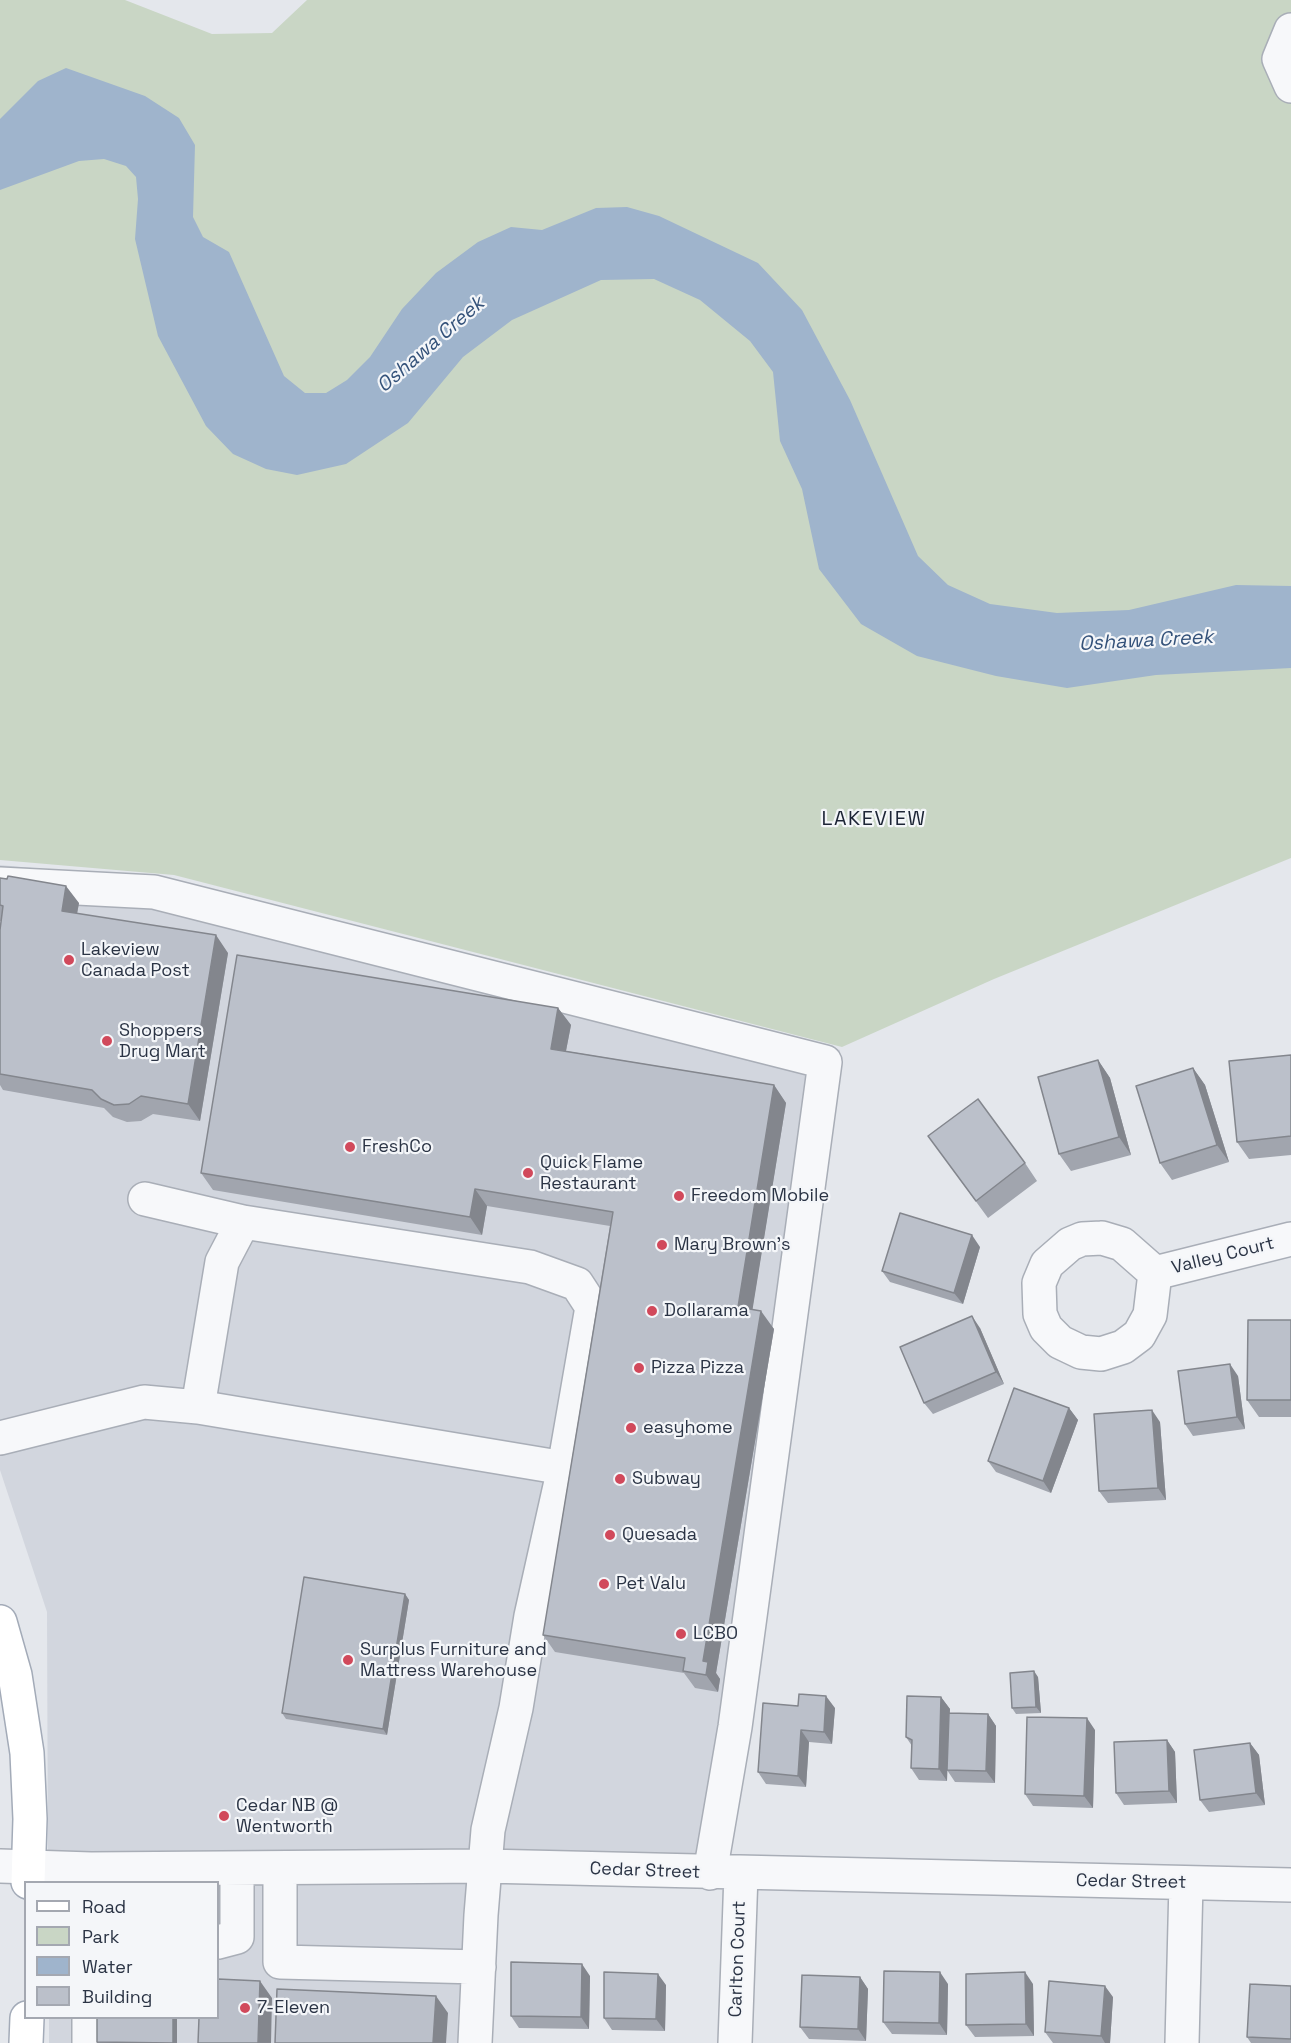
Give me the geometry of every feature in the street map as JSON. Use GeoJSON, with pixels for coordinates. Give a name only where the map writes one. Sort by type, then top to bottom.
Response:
{"type":"FeatureCollection","features":[{"type":"Feature","properties":{"kind":"main road"},"geometry":{"type":"LineString","coordinates":[[0,1622],[15,1675],[27,1753],[19,1872]]}},
{"type":"Feature","properties":{"kind":"main road"},"geometry":{"type":"LineString","coordinates":[[26,2043],[27,2019]]}},
{"type":"Feature","properties":{"kind":"street"},"geometry":{"type":"LineString","coordinates":[[1291,30],[1280,59],[1291,86]]}},
{"type":"Feature","properties":{"kind":"street","name":"Carlton Court"},"geometry":{"type":"LineString","coordinates":[[0,884],[154,891],[825,1062],[735,1727],[726,1874],[735,2043]]}},
{"type":"Feature","properties":{"kind":"street"},"geometry":{"type":"LineString","coordinates":[[145,1199],[243,1222],[530,1267],[577,1284],[592,1307],[564,1468],[531,1616],[516,1708],[490,1822],[484,1866],[475,2043]]}},
{"type":"Feature","properties":{"kind":"street"},"geometry":{"type":"LineString","coordinates":[[198,1407],[222,1262],[243,1222]]}},
{"type":"Feature","properties":{"kind":"street","name":"Valley Court"},"geometry":{"type":"LineString","coordinates":[[1155,1272],[1291,1239]]}},
{"type":"Feature","properties":{"kind":"street"},"geometry":{"type":"LineString","coordinates":[[0,1438],[144,1402],[198,1407],[564,1468]]}},
{"type":"Feature","properties":{"kind":"street","name":"Cedar Street"},"geometry":{"type":"LineString","coordinates":[[19,1872],[149,1876],[237,1868],[484,1866],[726,1874],[1291,1885]]}},
{"type":"Feature","properties":{"kind":"street"},"geometry":{"type":"LineString","coordinates":[[219,1942],[237,1937],[237,1868]]}},
{"type":"Feature","properties":{"kind":"street"},"geometry":{"type":"LineString","coordinates":[[280,1868],[280,1962],[479,1967]]}},
{"type":"Feature","properties":{"kind":"street"},"geometry":{"type":"LineString","coordinates":[[1182,2043],[1186,1883]]}},
{"type":"Feature","properties":{"kind":"street"},"geometry":{"type":"LineString","coordinates":[[88,2043],[89,2019]]}},
{"type":"Feature","properties":{"kind":"shaded area"},"geometry":{"type":"Polygon","coordinates":[[[0,865],[173,881],[840,1050],[711,1854],[497,1856],[490,2043],[49,2043],[49,2019],[219,2019],[219,1881],[48,1881],[47,1612],[0,1470],[0,865]]]}},
{"type":"Feature","properties":{"kind":"green space"},"geometry":{"type":"Polygon","coordinates":[[[0,0],[125,0],[212,34],[272,33],[307,0],[1291,0],[1291,858],[994,979],[842,1047],[174,875],[0,860],[0,0]]]}},
{"type":"Feature","properties":{"kind":"water","name":"Oshawa Creek"},"geometry":{"type":"Polygon","coordinates":[[[66,68],[145,96],[179,118],[195,145],[193,217],[203,237],[229,252],[284,376],[305,393],[326,393],[347,380],[370,357],[402,309],[436,273],[478,242],[511,227],[542,230],[596,208],[627,207],[659,216],[758,263],[802,310],[850,400],[918,556],[948,585],[990,604],[1057,613],[1129,610],[1236,585],[1291,586],[1291,668],[1156,675],[1067,688],[996,676],[917,656],[861,624],[819,569],[802,489],[780,441],[773,372],[750,341],[700,300],[654,279],[601,280],[512,320],[463,357],[408,423],[346,464],[297,475],[266,469],[233,454],[206,426],[158,336],[135,239],[138,199],[136,177],[126,166],[104,159],[79,161],[0,190],[0,119],[38,81],[66,68]]]}},
{"type":"Feature","properties":{"kind":"building","name":"Shoppers Drug Mart"},"geometry":{"type":"Polygon","coordinates":[[[8,876],[66,886],[62,911],[216,935],[188,1104],[141,1096],[129,1104],[114,1105],[101,1099],[92,1090],[0,1074],[0,930],[3,906],[0,905],[0,878],[7,879],[8,876]]]}},
{"type":"Feature","properties":{"kind":"building"},"geometry":{"type":"Polygon","coordinates":[[[237,955],[558,1008],[551,1049],[774,1085],[738,1307],[761,1311],[703,1661],[708,1662],[706,1675],[683,1671],[685,1658],[543,1635],[613,1212],[475,1189],[470,1217],[201,1173],[237,955]]]}},
{"type":"Feature","properties":{"kind":"building"},"geometry":{"type":"Polygon","coordinates":[[[1291,1055],[1291,1136],[1237,1142],[1229,1061],[1291,1055]]]}},
{"type":"Feature","properties":{"kind":"building"},"geometry":{"type":"Polygon","coordinates":[[[1098,1060],[1119,1137],[1059,1154],[1038,1077],[1098,1060]]]}},
{"type":"Feature","properties":{"kind":"building"},"geometry":{"type":"Polygon","coordinates":[[[1193,1068],[1217,1145],[1160,1163],[1136,1086],[1193,1068]]]}},
{"type":"Feature","properties":{"kind":"building"},"geometry":{"type":"Polygon","coordinates":[[[978,1099],[1025,1163],[976,1201],[928,1136],[978,1099]]]}},
{"type":"Feature","properties":{"kind":"building"},"geometry":{"type":"Polygon","coordinates":[[[900,1213],[972,1235],[954,1293],[882,1271],[900,1213]]]}},
{"type":"Feature","properties":{"kind":"building"},"geometry":{"type":"Polygon","coordinates":[[[972,1316],[996,1372],[924,1403],[900,1347],[972,1316]]]}},
{"type":"Feature","properties":{"kind":"building"},"geometry":{"type":"Polygon","coordinates":[[[1248,1320],[1291,1320],[1291,1400],[1247,1400],[1248,1320]]]}},
{"type":"Feature","properties":{"kind":"building"},"geometry":{"type":"Polygon","coordinates":[[[1230,1364],[1237,1417],[1185,1424],[1178,1371],[1230,1364]]]}},
{"type":"Feature","properties":{"kind":"building"},"geometry":{"type":"Polygon","coordinates":[[[1014,1388],[1069,1408],[1043,1481],[988,1461],[1014,1388]]]}},
{"type":"Feature","properties":{"kind":"building"},"geometry":{"type":"Polygon","coordinates":[[[1152,1410],[1158,1488],[1099,1491],[1094,1414],[1152,1410]]]}},
{"type":"Feature","properties":{"kind":"building","name":"Surplus Furniture and Mattress Warehouse"},"geometry":{"type":"Polygon","coordinates":[[[304,1577],[405,1594],[383,1729],[282,1713],[304,1577]]]}},
{"type":"Feature","properties":{"kind":"building"},"geometry":{"type":"Polygon","coordinates":[[[1034,1671],[1036,1707],[1012,1708],[1010,1673],[1034,1671]]]}},
{"type":"Feature","properties":{"kind":"building"},"geometry":{"type":"Polygon","coordinates":[[[799,1694],[826,1696],[824,1732],[801,1730],[798,1776],[758,1772],[763,1703],[798,1706],[799,1694]]]}},
{"type":"Feature","properties":{"kind":"building"},"geometry":{"type":"Polygon","coordinates":[[[907,1696],[941,1697],[939,1769],[911,1768],[912,1740],[906,1737],[907,1696]]]}},
{"type":"Feature","properties":{"kind":"building"},"geometry":{"type":"Polygon","coordinates":[[[949,1713],[988,1714],[986,1771],[947,1770],[949,1713]]]}},
{"type":"Feature","properties":{"kind":"building"},"geometry":{"type":"Polygon","coordinates":[[[1027,1717],[1087,1718],[1084,1796],[1025,1794],[1027,1717]]]}},
{"type":"Feature","properties":{"kind":"building"},"geometry":{"type":"Polygon","coordinates":[[[1167,1740],[1169,1791],[1116,1793],[1114,1742],[1167,1740]]]}},
{"type":"Feature","properties":{"kind":"building"},"geometry":{"type":"Polygon","coordinates":[[[1250,1743],[1256,1793],[1200,1800],[1194,1750],[1250,1743]]]}},
{"type":"Feature","properties":{"kind":"building"},"geometry":{"type":"Polygon","coordinates":[[[511,1962],[582,1964],[581,2017],[511,2016],[511,1962]]]}},
{"type":"Feature","properties":{"kind":"building"},"geometry":{"type":"Polygon","coordinates":[[[884,1971],[940,1972],[939,2023],[883,2022],[884,1971]]]}},
{"type":"Feature","properties":{"kind":"building"},"geometry":{"type":"Polygon","coordinates":[[[604,1972],[658,1974],[656,2019],[604,2018],[604,1972]]]}},
{"type":"Feature","properties":{"kind":"building"},"geometry":{"type":"Polygon","coordinates":[[[1025,1972],[1026,2024],[966,2025],[966,1974],[1025,1972]]]}},
{"type":"Feature","properties":{"kind":"building"},"geometry":{"type":"Polygon","coordinates":[[[802,1975],[860,1977],[858,2029],[800,2027],[802,1975]]]}},
{"type":"Feature","properties":{"kind":"building","name":"7-Eleven"},"geometry":{"type":"Polygon","coordinates":[[[219,1979],[260,1981],[258,2043],[198,2043],[199,2019],[219,2019],[219,1979]]]}},
{"type":"Feature","properties":{"kind":"building"},"geometry":{"type":"Polygon","coordinates":[[[1049,1981],[1105,1986],[1101,2036],[1045,2032],[1049,1981]]]}},
{"type":"Feature","properties":{"kind":"building"},"geometry":{"type":"Polygon","coordinates":[[[1250,1984],[1291,1986],[1291,2039],[1247,2037],[1250,1984]]]}},
{"type":"Feature","properties":{"kind":"building"},"geometry":{"type":"Polygon","coordinates":[[[277,1989],[436,1996],[433,2043],[275,2043],[277,1989]]]}},
{"type":"Feature","properties":{"kind":"building"},"geometry":{"type":"Polygon","coordinates":[[[97,2019],[173,2019],[173,2043],[97,2042],[97,2019]]]}},
{"type":"Feature","properties":{"kind":"place","name":"Lakeview Canada Post"},"geometry":{"type":"Point","coordinates":[69,960]}},
{"type":"Feature","properties":{"kind":"place","name":"Shoppers Drug Mart"},"geometry":{"type":"Point","coordinates":[107,1041]}},
{"type":"Feature","properties":{"kind":"place","name":"FreshCo"},"geometry":{"type":"Point","coordinates":[350,1147]}},
{"type":"Feature","properties":{"kind":"place","name":"Quick Flame Restaurant"},"geometry":{"type":"Point","coordinates":[528,1173]}},
{"type":"Feature","properties":{"kind":"place","name":"Freedom Mobile"},"geometry":{"type":"Point","coordinates":[679,1196]}},
{"type":"Feature","properties":{"kind":"place","name":"Mary Brown's"},"geometry":{"type":"Point","coordinates":[662,1245]}},
{"type":"Feature","properties":{"kind":"place","name":"Dollarama"},"geometry":{"type":"Point","coordinates":[652,1311]}},
{"type":"Feature","properties":{"kind":"place","name":"Pizza Pizza"},"geometry":{"type":"Point","coordinates":[639,1368]}},
{"type":"Feature","properties":{"kind":"place","name":"easyhome"},"geometry":{"type":"Point","coordinates":[631,1428]}},
{"type":"Feature","properties":{"kind":"place","name":"Subway"},"geometry":{"type":"Point","coordinates":[620,1479]}},
{"type":"Feature","properties":{"kind":"place","name":"Quesada"},"geometry":{"type":"Point","coordinates":[610,1535]}},
{"type":"Feature","properties":{"kind":"place","name":"Pet Valu"},"geometry":{"type":"Point","coordinates":[604,1584]}},
{"type":"Feature","properties":{"kind":"place","name":"LCBO"},"geometry":{"type":"Point","coordinates":[681,1634]}},
{"type":"Feature","properties":{"kind":"place","name":"Surplus Furniture and Mattress Warehouse"},"geometry":{"type":"Point","coordinates":[348,1660]}},
{"type":"Feature","properties":{"kind":"place","name":"Cedar NB @ Wentworth"},"geometry":{"type":"Point","coordinates":[224,1816]}},
{"type":"Feature","properties":{"kind":"place","name":"7-Eleven"},"geometry":{"type":"Point","coordinates":[245,2008]}},
{"type":"Feature","properties":{"kind":"district","name":"LAKEVIEW"},"geometry":{"type":"Point","coordinates":[874,820]}}]}
